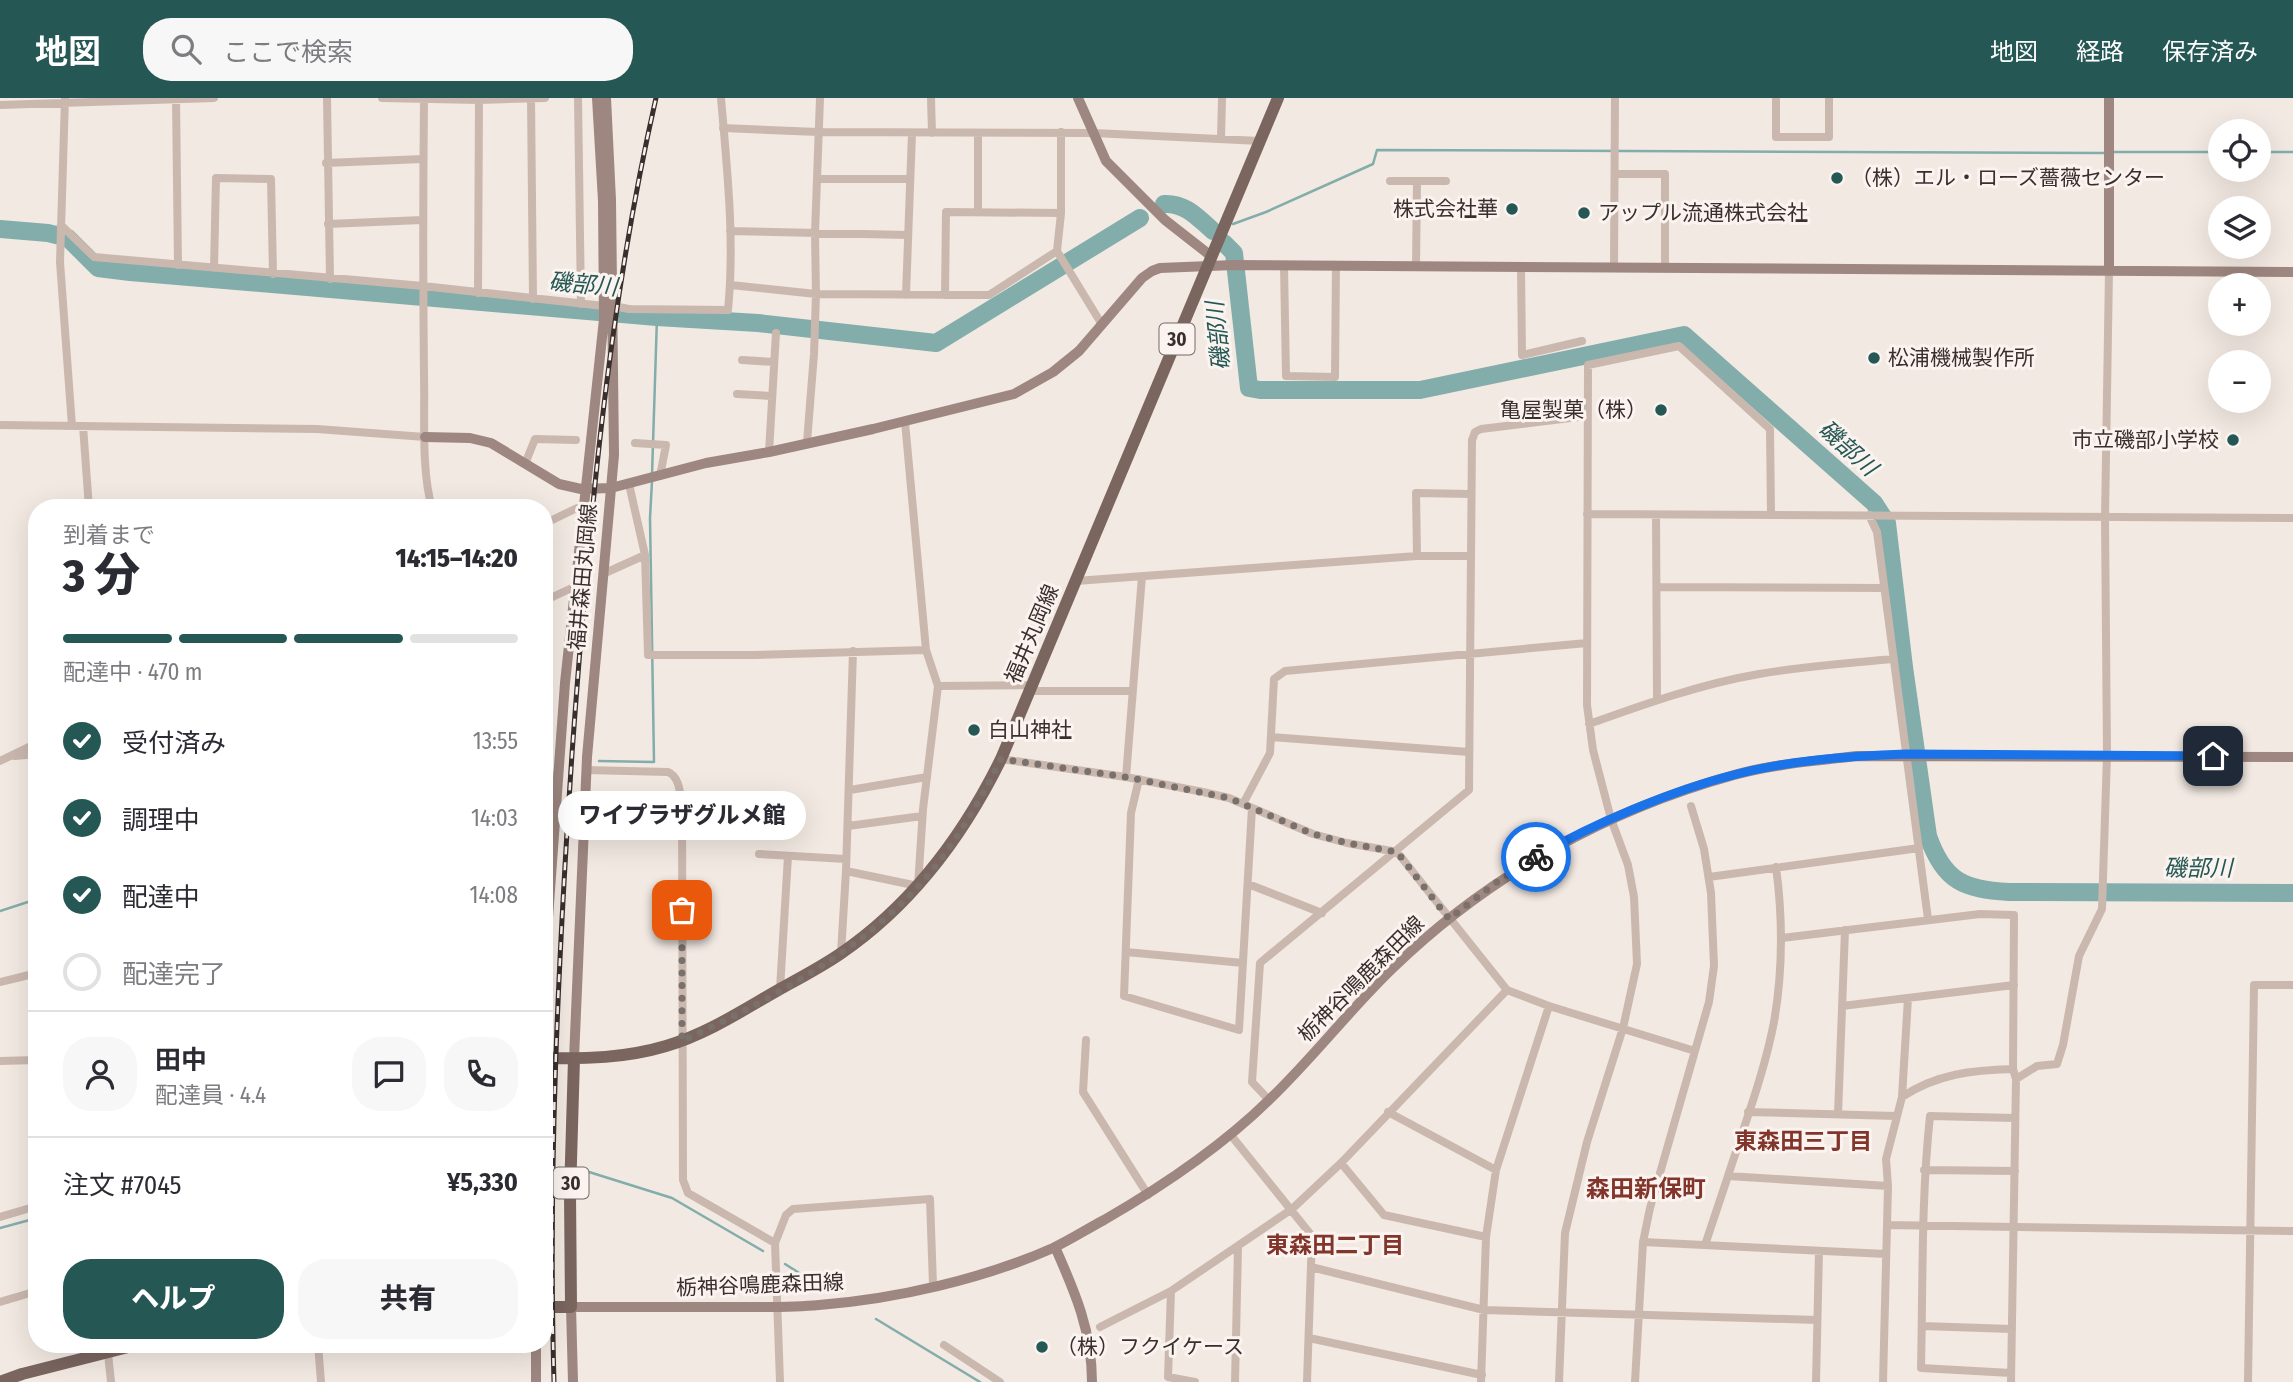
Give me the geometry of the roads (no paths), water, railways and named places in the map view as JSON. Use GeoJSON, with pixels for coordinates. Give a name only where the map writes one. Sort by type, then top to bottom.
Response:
{"type":"FeatureCollection","features":[{"type":"Feature","properties":{"kind":"main road","name":"福井森田丸岡線"},"geometry":{"type":"LineString","coordinates":[[574,1059],[586,770],[614,426],[597,98]]}},
{"type":"Feature","properties":{"kind":"main road","name":"福井森田丸岡線"},"geometry":{"type":"LineString","coordinates":[[553,836],[576,586],[609,312],[611,200],[606,98]]}},
{"type":"Feature","properties":{"kind":"main road"},"geometry":{"type":"LineString","coordinates":[[1078,98],[1106,161],[1133,190],[1210,261]]}},
{"type":"Feature","properties":{"kind":"main road","name":"福井丸岡線"},"geometry":{"type":"LineString","coordinates":[[553,1058],[626,1055],[682,1041],[735,1016],[841,953],[872,930],[918,886],[968,821],[1001,759],[1278,98]]}},
{"type":"Feature","properties":{"kind":"main road"},"geometry":{"type":"LineString","coordinates":[[2109,98],[2109,271]]}},
{"type":"Feature","properties":{"kind":"main road"},"geometry":{"type":"LineString","coordinates":[[425,437],[470,438],[491,443],[559,484],[587,489],[629,484],[706,463],[905,422],[1014,394],[1053,372],[1079,351],[1142,278],[1152,271],[1210,261],[1284,265],[2293,272]]}},
{"type":"Feature","properties":{"kind":"main road","name":"栃神谷鳴鹿森田線"},"geometry":{"type":"LineString","coordinates":[[571,1307],[777,1307],[858,1301],[987,1274],[1055,1247],[1148,1195],[1230,1134],[1269,1100],[1394,967],[1497,882],[1538,856],[1611,819],[1690,789],[1737,774],[1857,756],[1906,754],[2293,757]]}},
{"type":"Feature","properties":{"kind":"main road","name":"30"},"geometry":{"type":"LineString","coordinates":[[571,1307],[570,1194],[574,1059]]}},
{"type":"Feature","properties":{"kind":"main road"},"geometry":{"type":"LineString","coordinates":[[1055,1247],[1081,1306],[1088,1338],[1092,1382]]}},
{"type":"Feature","properties":{"kind":"main road"},"geometry":{"type":"LineString","coordinates":[[553,1307],[571,1307],[573,1382]]}},
{"type":"Feature","properties":{"kind":"main road"},"geometry":{"type":"LineString","coordinates":[[0,1382],[89,1353]]}},
{"type":"Feature","properties":{"kind":"main road"},"geometry":{"type":"LineString","coordinates":[[536,1353],[537,1382]]}},
{"type":"Feature","properties":{"kind":"street"},"geometry":{"type":"LineString","coordinates":[[0,104],[214,98]]}},
{"type":"Feature","properties":{"kind":"street"},"geometry":{"type":"LineString","coordinates":[[327,98],[330,279]]}},
{"type":"Feature","properties":{"kind":"street"},"geometry":{"type":"LineString","coordinates":[[382,98],[545,98]]}},
{"type":"Feature","properties":{"kind":"street"},"geometry":{"type":"LineString","coordinates":[[578,98],[581,304]]}},
{"type":"Feature","properties":{"kind":"street"},"geometry":{"type":"LineString","coordinates":[[61,225],[94,257],[423,286],[581,304],[609,312],[629,309],[728,310],[731,285],[730,231],[721,98]]}},
{"type":"Feature","properties":{"kind":"street"},"geometry":{"type":"LineString","coordinates":[[807,442],[815,334],[815,233],[820,98]]}},
{"type":"Feature","properties":{"kind":"street"},"geometry":{"type":"LineString","coordinates":[[931,98],[932,133]]}},
{"type":"Feature","properties":{"kind":"street"},"geometry":{"type":"LineString","coordinates":[[1221,139],[1222,98]]}},
{"type":"Feature","properties":{"kind":"street"},"geometry":{"type":"LineString","coordinates":[[1614,267],[1615,98]]}},
{"type":"Feature","properties":{"kind":"street"},"geometry":{"type":"LineString","coordinates":[[1776,98],[1776,137],[1829,137],[1829,98]]}},
{"type":"Feature","properties":{"kind":"street"},"geometry":{"type":"LineString","coordinates":[[176,99],[178,265]]}},
{"type":"Feature","properties":{"kind":"street"},"geometry":{"type":"LineString","coordinates":[[424,99],[422,220],[425,437],[429,499]]}},
{"type":"Feature","properties":{"kind":"street"},"geometry":{"type":"LineString","coordinates":[[531,99],[533,299]]}},
{"type":"Feature","properties":{"kind":"street"},"geometry":{"type":"LineString","coordinates":[[478,293],[479,100]]}},
{"type":"Feature","properties":{"kind":"street"},"geometry":{"type":"LineString","coordinates":[[65,101],[60,262],[72,426]]}},
{"type":"Feature","properties":{"kind":"street"},"geometry":{"type":"LineString","coordinates":[[723,128],[818,132],[1062,132],[1260,141]]}},
{"type":"Feature","properties":{"kind":"street"},"geometry":{"type":"LineString","coordinates":[[1062,132],[1059,255],[1101,323]]}},
{"type":"Feature","properties":{"kind":"street"},"geometry":{"type":"LineString","coordinates":[[906,295],[912,133]]}},
{"type":"Feature","properties":{"kind":"street"},"geometry":{"type":"LineString","coordinates":[[978,133],[978,212]]}},
{"type":"Feature","properties":{"kind":"street"},"geometry":{"type":"LineString","coordinates":[[326,163],[423,159]]}},
{"type":"Feature","properties":{"kind":"street"},"geometry":{"type":"LineString","coordinates":[[1615,174],[1665,174],[1665,267]]}},
{"type":"Feature","properties":{"kind":"street"},"geometry":{"type":"LineString","coordinates":[[214,268],[216,178],[271,179],[273,274]]}},
{"type":"Feature","properties":{"kind":"street"},"geometry":{"type":"LineString","coordinates":[[817,179],[910,179]]}},
{"type":"Feature","properties":{"kind":"street"},"geometry":{"type":"LineString","coordinates":[[1390,181],[1446,181]]}},
{"type":"Feature","properties":{"kind":"street"},"geometry":{"type":"LineString","coordinates":[[1416,266],[1417,182]]}},
{"type":"Feature","properties":{"kind":"street"},"geometry":{"type":"LineString","coordinates":[[945,295],[946,212],[1061,213]]}},
{"type":"Feature","properties":{"kind":"street"},"geometry":{"type":"LineString","coordinates":[[328,224],[422,220]]}},
{"type":"Feature","properties":{"kind":"street"},"geometry":{"type":"LineString","coordinates":[[730,231],[908,235]]}},
{"type":"Feature","properties":{"kind":"street"},"geometry":{"type":"LineString","coordinates":[[731,285],[816,294],[989,295],[1059,255]]}},
{"type":"Feature","properties":{"kind":"street"},"geometry":{"type":"LineString","coordinates":[[1284,265],[1286,376],[1335,377],[1336,265]]}},
{"type":"Feature","properties":{"kind":"street"},"geometry":{"type":"LineString","coordinates":[[1521,266],[1522,355],[1582,341]]}},
{"type":"Feature","properties":{"kind":"street"},"geometry":{"type":"LineString","coordinates":[[2016,1079],[2037,1066],[2057,1064],[2080,956],[2102,909],[2107,755],[2105,518],[2109,271]]}},
{"type":"Feature","properties":{"kind":"street"},"geometry":{"type":"LineString","coordinates":[[769,452],[776,333]]}},
{"type":"Feature","properties":{"kind":"street"},"geometry":{"type":"LineString","coordinates":[[1559,1382],[1565,1233],[1576,1181],[1623,1028],[1637,964],[1636,923],[1628,865],[1611,819],[1589,724],[1588,365],[1679,346],[1770,429],[1771,515]]}},
{"type":"Feature","properties":{"kind":"street"},"geometry":{"type":"LineString","coordinates":[[742,360],[774,362]]}},
{"type":"Feature","properties":{"kind":"street"},"geometry":{"type":"LineString","coordinates":[[737,394],[772,396]]}},
{"type":"Feature","properties":{"kind":"street"},"geometry":{"type":"LineString","coordinates":[[1269,1100],[1252,1082],[1260,963],[1469,790],[1469,556],[1472,440],[1475,432],[1587,415]]}},
{"type":"Feature","properties":{"kind":"street"},"geometry":{"type":"LineString","coordinates":[[846,872],[918,886],[922,816],[938,686],[926,650],[905,422]]}},
{"type":"Feature","properties":{"kind":"street"},"geometry":{"type":"LineString","coordinates":[[0,425],[317,429],[425,437]]}},
{"type":"Feature","properties":{"kind":"street"},"geometry":{"type":"LineString","coordinates":[[83,426],[88,499]]}},
{"type":"Feature","properties":{"kind":"street"},"geometry":{"type":"LineString","coordinates":[[525,464],[535,439],[576,440]]}},
{"type":"Feature","properties":{"kind":"street"},"geometry":{"type":"LineString","coordinates":[[635,443],[666,445],[660,476]]}},
{"type":"Feature","properties":{"kind":"street"},"geometry":{"type":"LineString","coordinates":[[629,484],[645,555],[648,655],[926,650]]}},
{"type":"Feature","properties":{"kind":"street"},"geometry":{"type":"LineString","coordinates":[[1417,556],[1416,493],[1471,494]]}},
{"type":"Feature","properties":{"kind":"street"},"geometry":{"type":"LineString","coordinates":[[553,520],[577,508],[585,509]]}},
{"type":"Feature","properties":{"kind":"street"},"geometry":{"type":"LineString","coordinates":[[1587,514],[2293,518]]}},
{"type":"Feature","properties":{"kind":"street"},"geometry":{"type":"LineString","coordinates":[[1656,514],[1657,700]]}},
{"type":"Feature","properties":{"kind":"street"},"geometry":{"type":"LineString","coordinates":[[1869,515],[1877,532],[1928,919]]}},
{"type":"Feature","properties":{"kind":"street"},"geometry":{"type":"LineString","coordinates":[[603,574],[645,555]]}},
{"type":"Feature","properties":{"kind":"street"},"geometry":{"type":"LineString","coordinates":[[1076,581],[1417,556],[1469,556]]}},
{"type":"Feature","properties":{"kind":"street"},"geometry":{"type":"LineString","coordinates":[[1126,777],[1142,576]]}},
{"type":"Feature","properties":{"kind":"street"},"geometry":{"type":"LineString","coordinates":[[553,597],[576,586]]}},
{"type":"Feature","properties":{"kind":"street"},"geometry":{"type":"LineString","coordinates":[[1657,587],[1884,588]]}},
{"type":"Feature","properties":{"kind":"street"},"geometry":{"type":"LineString","coordinates":[[1243,804],[1270,753],[1274,679],[1286,671],[1587,643]]}},
{"type":"Feature","properties":{"kind":"street"},"geometry":{"type":"LineString","coordinates":[[841,953],[853,651]]}},
{"type":"Feature","properties":{"kind":"street"},"geometry":{"type":"LineString","coordinates":[[1589,724],[1657,700],[1758,674],[1894,659]]}},
{"type":"Feature","properties":{"kind":"street"},"geometry":{"type":"LineString","coordinates":[[938,686],[1133,691]]}},
{"type":"Feature","properties":{"kind":"street"},"geometry":{"type":"LineString","coordinates":[[1271,737],[1469,752]]}},
{"type":"Feature","properties":{"kind":"street"},"geometry":{"type":"LineString","coordinates":[[0,761],[28,748]]}},
{"type":"Feature","properties":{"kind":"street"},"geometry":{"type":"LineString","coordinates":[[12,757],[28,755]]}},
{"type":"Feature","properties":{"kind":"street"},"geometry":{"type":"LineString","coordinates":[[1001,759],[1139,779],[1229,798],[1313,834],[1397,852],[1507,990],[1549,1006],[1695,1051]]}},
{"type":"Feature","properties":{"kind":"street"},"geometry":{"type":"LineString","coordinates":[[586,770],[668,772],[673,774],[677,781],[682,806],[683,1180],[688,1193],[775,1243]]}},
{"type":"Feature","properties":{"kind":"street"},"geometry":{"type":"LineString","coordinates":[[553,776],[557,775]]}},
{"type":"Feature","properties":{"kind":"street"},"geometry":{"type":"LineString","coordinates":[[849,789],[927,777]]}},
{"type":"Feature","properties":{"kind":"street"},"geometry":{"type":"LineString","coordinates":[[1139,779],[1131,813],[1124,996],[1239,1030],[1252,808]]}},
{"type":"Feature","properties":{"kind":"street"},"geometry":{"type":"LineString","coordinates":[[1635,1382],[1643,1242],[1650,1208],[1709,1002],[1714,966],[1709,877],[1691,806]]}},
{"type":"Feature","properties":{"kind":"street"},"geometry":{"type":"LineString","coordinates":[[848,826],[922,816]]}},
{"type":"Feature","properties":{"kind":"street"},"geometry":{"type":"LineString","coordinates":[[1709,877],[1919,848]]}},
{"type":"Feature","properties":{"kind":"street"},"geometry":{"type":"LineString","coordinates":[[759,854],[846,859]]}},
{"type":"Feature","properties":{"kind":"street"},"geometry":{"type":"LineString","coordinates":[[780,989],[788,856]]}},
{"type":"Feature","properties":{"kind":"street"},"geometry":{"type":"LineString","coordinates":[[1705,1245],[1773,1025],[1782,938],[1776,867]]}},
{"type":"Feature","properties":{"kind":"street"},"geometry":{"type":"LineString","coordinates":[[1248,884],[1322,913]]}},
{"type":"Feature","properties":{"kind":"street"},"geometry":{"type":"LineString","coordinates":[[1782,938],[1928,919],[1980,914],[2014,915],[2013,1069],[2016,1079],[2011,1377],[1921,1368],[1922,1225],[1930,1116],[2015,1118]]}},
{"type":"Feature","properties":{"kind":"street"},"geometry":{"type":"LineString","coordinates":[[1838,1114],[1844,930]]}},
{"type":"Feature","properties":{"kind":"street"},"geometry":{"type":"LineString","coordinates":[[1126,952],[1243,963]]}},
{"type":"Feature","properties":{"kind":"street"},"geometry":{"type":"LineString","coordinates":[[0,982],[28,975]]}},
{"type":"Feature","properties":{"kind":"street"},"geometry":{"type":"LineString","coordinates":[[1842,1006],[2014,985]]}},
{"type":"Feature","properties":{"kind":"street"},"geometry":{"type":"LineString","coordinates":[[2248,1382],[2254,985],[2293,985]]}},
{"type":"Feature","properties":{"kind":"street"},"geometry":{"type":"LineString","coordinates":[[1100,1327],[1171,1291],[1292,1209],[1341,1163],[1507,990]]}},
{"type":"Feature","properties":{"kind":"street"},"geometry":{"type":"LineString","coordinates":[[1883,1382],[1888,1186],[1885,1159],[1902,1097],[1908,998]]}},
{"type":"Feature","properties":{"kind":"street"},"geometry":{"type":"LineString","coordinates":[[1309,1338],[1482,1378],[1486,1237],[1496,1170],[1549,1006]]}},
{"type":"Feature","properties":{"kind":"street"},"geometry":{"type":"LineString","coordinates":[[1086,1040],[1083,1092],[1148,1195]]}},
{"type":"Feature","properties":{"kind":"street"},"geometry":{"type":"LineString","coordinates":[[0,1061],[28,1060]]}},
{"type":"Feature","properties":{"kind":"street"},"geometry":{"type":"LineString","coordinates":[[1902,1097],[1920,1085],[1955,1074],[2013,1069]]}},
{"type":"Feature","properties":{"kind":"street"},"geometry":{"type":"LineString","coordinates":[[1388,1112],[1496,1170]]}},
{"type":"Feature","properties":{"kind":"street"},"geometry":{"type":"LineString","coordinates":[[1748,1112],[1896,1116]]}},
{"type":"Feature","properties":{"kind":"street"},"geometry":{"type":"LineString","coordinates":[[1230,1134],[1312,1236],[1307,1382]]}},
{"type":"Feature","properties":{"kind":"street"},"geometry":{"type":"LineString","coordinates":[[1341,1163],[1384,1215],[1486,1237]]}},
{"type":"Feature","properties":{"kind":"street"},"geometry":{"type":"LineString","coordinates":[[1924,1170],[2015,1171]]}},
{"type":"Feature","properties":{"kind":"street"},"geometry":{"type":"LineString","coordinates":[[1728,1176],[1888,1186]]}},
{"type":"Feature","properties":{"kind":"street"},"geometry":{"type":"LineString","coordinates":[[780,1382],[775,1243],[786,1215],[793,1209],[930,1199],[933,1285]]}},
{"type":"Feature","properties":{"kind":"street"},"geometry":{"type":"LineString","coordinates":[[0,1217],[28,1209]]}},
{"type":"Feature","properties":{"kind":"street"},"geometry":{"type":"LineString","coordinates":[[1887,1225],[2293,1231]]}},
{"type":"Feature","properties":{"kind":"street"},"geometry":{"type":"LineString","coordinates":[[1643,1242],[1886,1254]]}},
{"type":"Feature","properties":{"kind":"street"},"geometry":{"type":"LineString","coordinates":[[1235,1382],[1238,1247]]}},
{"type":"Feature","properties":{"kind":"street"},"geometry":{"type":"LineString","coordinates":[[1816,1382],[1819,1251]]}},
{"type":"Feature","properties":{"kind":"street"},"geometry":{"type":"LineString","coordinates":[[1311,1268],[1484,1310],[1817,1320]]}},
{"type":"Feature","properties":{"kind":"street"},"geometry":{"type":"LineString","coordinates":[[1171,1291],[1168,1379],[1195,1382]]}},
{"type":"Feature","properties":{"kind":"street"},"geometry":{"type":"LineString","coordinates":[[0,1303],[28,1295]]}},
{"type":"Feature","properties":{"kind":"street"},"geometry":{"type":"LineString","coordinates":[[1922,1326],[2012,1329]]}},
{"type":"Feature","properties":{"kind":"street"},"geometry":{"type":"LineString","coordinates":[[944,1345],[1000,1382]]}},
{"type":"Feature","properties":{"kind":"street"},"geometry":{"type":"LineString","coordinates":[[109,1353],[111,1382]]}},
{"type":"Feature","properties":{"kind":"street"},"geometry":{"type":"LineString","coordinates":[[319,1353],[321,1382]]}},
{"type":"Feature","properties":{"kind":"waterway"},"geometry":{"type":"LineString","coordinates":[[1233,224],[1373,164],[1377,150],[2106,153]]}},
{"type":"Feature","properties":{"kind":"waterway"},"geometry":{"type":"LineString","coordinates":[[2112,152],[2208,152]]}},
{"type":"Feature","properties":{"kind":"waterway"},"geometry":{"type":"LineString","coordinates":[[2271,152],[2293,152]]}},
{"type":"Feature","properties":{"kind":"waterway","name":"磯部川"},"geometry":{"type":"LineString","coordinates":[[1164,204],[1185,209],[1213,231]]}},
{"type":"Feature","properties":{"kind":"waterway","name":"磯部川"},"geometry":{"type":"LineString","coordinates":[[0,229],[48,233],[68,238],[98,268],[130,272],[657,317],[758,323],[936,343],[1140,218]]}},
{"type":"Feature","properties":{"kind":"waterway","name":"磯部川"},"geometry":{"type":"LineString","coordinates":[[1224,243],[1234,253],[1249,388],[1420,390],[1684,335],[1874,503],[1887,523],[1928,836],[1941,864],[1958,880],[1980,888],[2009,892],[2293,893]]}},
{"type":"Feature","properties":{"kind":"waterway"},"geometry":{"type":"LineString","coordinates":[[652,475],[657,317]]}},
{"type":"Feature","properties":{"kind":"waterway"},"geometry":{"type":"LineString","coordinates":[[599,761],[654,762],[650,518],[652,481]]}},
{"type":"Feature","properties":{"kind":"waterway"},"geometry":{"type":"LineString","coordinates":[[0,911],[28,902]]}},
{"type":"Feature","properties":{"kind":"waterway"},"geometry":{"type":"LineString","coordinates":[[589,1172],[672,1198],[763,1251]]}},
{"type":"Feature","properties":{"kind":"waterway"},"geometry":{"type":"LineString","coordinates":[[0,1228],[28,1220]]}},
{"type":"Feature","properties":{"kind":"waterway"},"geometry":{"type":"LineString","coordinates":[[785,1264],[818,1285]]}},
{"type":"Feature","properties":{"kind":"waterway"},"geometry":{"type":"LineString","coordinates":[[876,1319],[980,1382]]}},
{"type":"Feature","properties":{"kind":"railway"},"geometry":{"type":"LineString","coordinates":[[553,1146],[562,911],[578,671],[593,506],[624,260],[656,98]]}},
{"type":"Feature","properties":{"kind":"railway"},"geometry":{"type":"LineString","coordinates":[[553,1342],[554,1382]]}},
{"type":"Feature","properties":{"kind":"place","name":"（株）エル・ローズ薔薇センター"},"geometry":{"type":"Point","coordinates":[1837,178]}},
{"type":"Feature","properties":{"kind":"place","name":"株式会社華"},"geometry":{"type":"Point","coordinates":[1512,209]}},
{"type":"Feature","properties":{"kind":"place","name":"アップル流通株式会社"},"geometry":{"type":"Point","coordinates":[1584,213]}},
{"type":"Feature","properties":{"kind":"place","name":"松浦機械製作所"},"geometry":{"type":"Point","coordinates":[1874,358]}},
{"type":"Feature","properties":{"kind":"place","name":"亀屋製菓（株）"},"geometry":{"type":"Point","coordinates":[1661,410]}},
{"type":"Feature","properties":{"kind":"place","name":"市立磯部小学校"},"geometry":{"type":"Point","coordinates":[2233,440]}},
{"type":"Feature","properties":{"kind":"place","name":"白山神社"},"geometry":{"type":"Point","coordinates":[974,730]}},
{"type":"Feature","properties":{"kind":"place","name":"ワイプラザグルメ館"},"geometry":{"type":"Point","coordinates":[682,910]}},
{"type":"Feature","properties":{"kind":"place","name":"（株）フクイケース"},"geometry":{"type":"Point","coordinates":[1042,1347]}},
{"type":"Feature","properties":{"kind":"district","name":"東森田三丁目"},"geometry":{"type":"Point","coordinates":[1803,1141]}},
{"type":"Feature","properties":{"kind":"district","name":"森田新保町"},"geometry":{"type":"Point","coordinates":[1646,1189]}},
{"type":"Feature","properties":{"kind":"district","name":"東森田二丁目"},"geometry":{"type":"Point","coordinates":[1335,1245]}}]}
